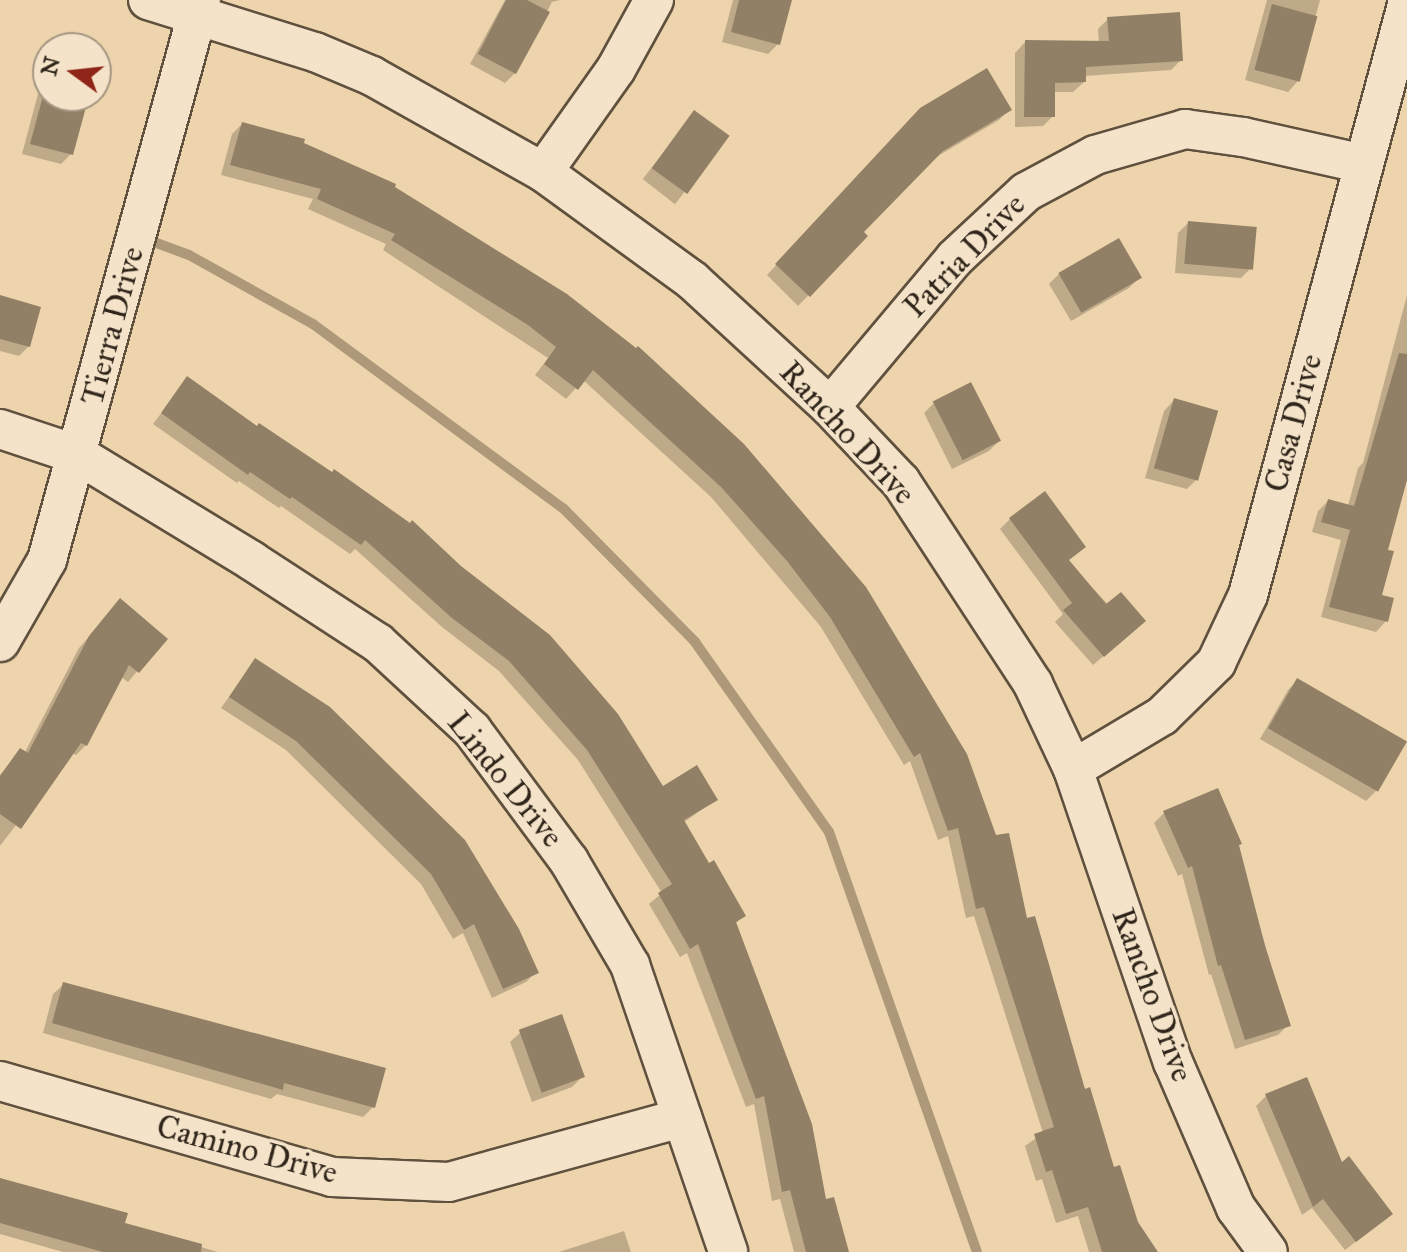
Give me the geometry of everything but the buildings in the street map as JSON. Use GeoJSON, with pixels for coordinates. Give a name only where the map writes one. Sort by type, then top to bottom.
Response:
{"type":"FeatureCollection","features":[{"type":"Feature","properties":{"kind":"street","name":"Rancho Drive"},"geometry":{"type":"LineString","coordinates":[[148,0],[200,7],[372,76],[543,172],[693,281],[830,407],[901,482],[1033,684],[1073,769],[1173,1062],[1236,1208],[1268,1252]]}},
{"type":"Feature","properties":{"kind":"street"},"geometry":{"type":"LineString","coordinates":[[543,172],[616,69],[654,0]]}},
{"type":"Feature","properties":{"kind":"street","name":"Casa Drive"},"geometry":{"type":"LineString","coordinates":[[1073,769],[1162,716],[1216,663],[1248,595],[1407,5]]}},
{"type":"Feature","properties":{"kind":"street","name":"Tierra Drive"},"geometry":{"type":"LineString","coordinates":[[0,642],[47,560],[200,7]]}},
{"type":"Feature","properties":{"kind":"street","name":"Patria Drive"},"geometry":{"type":"LineString","coordinates":[[830,407],[955,258],[1026,192],[1095,155],[1185,129],[1243,137],[1364,164]]}},
{"type":"Feature","properties":{"kind":"street","name":"Lindo Drive"},"geometry":{"type":"LineString","coordinates":[[0,429],[78,455],[252,561],[378,643],[472,730],[569,861],[630,965],[728,1252]]}},
{"type":"Feature","properties":{"kind":"street","name":"Camino Drive"},"geometry":{"type":"LineString","coordinates":[[0,1081],[332,1177],[449,1182],[682,1118]]}},
{"type":"Feature","properties":{"kind":"waterway"},"geometry":{"type":"LineString","coordinates":[[143,238],[189,255],[313,324],[563,508],[695,642],[829,832],[977,1252]]}}]}
